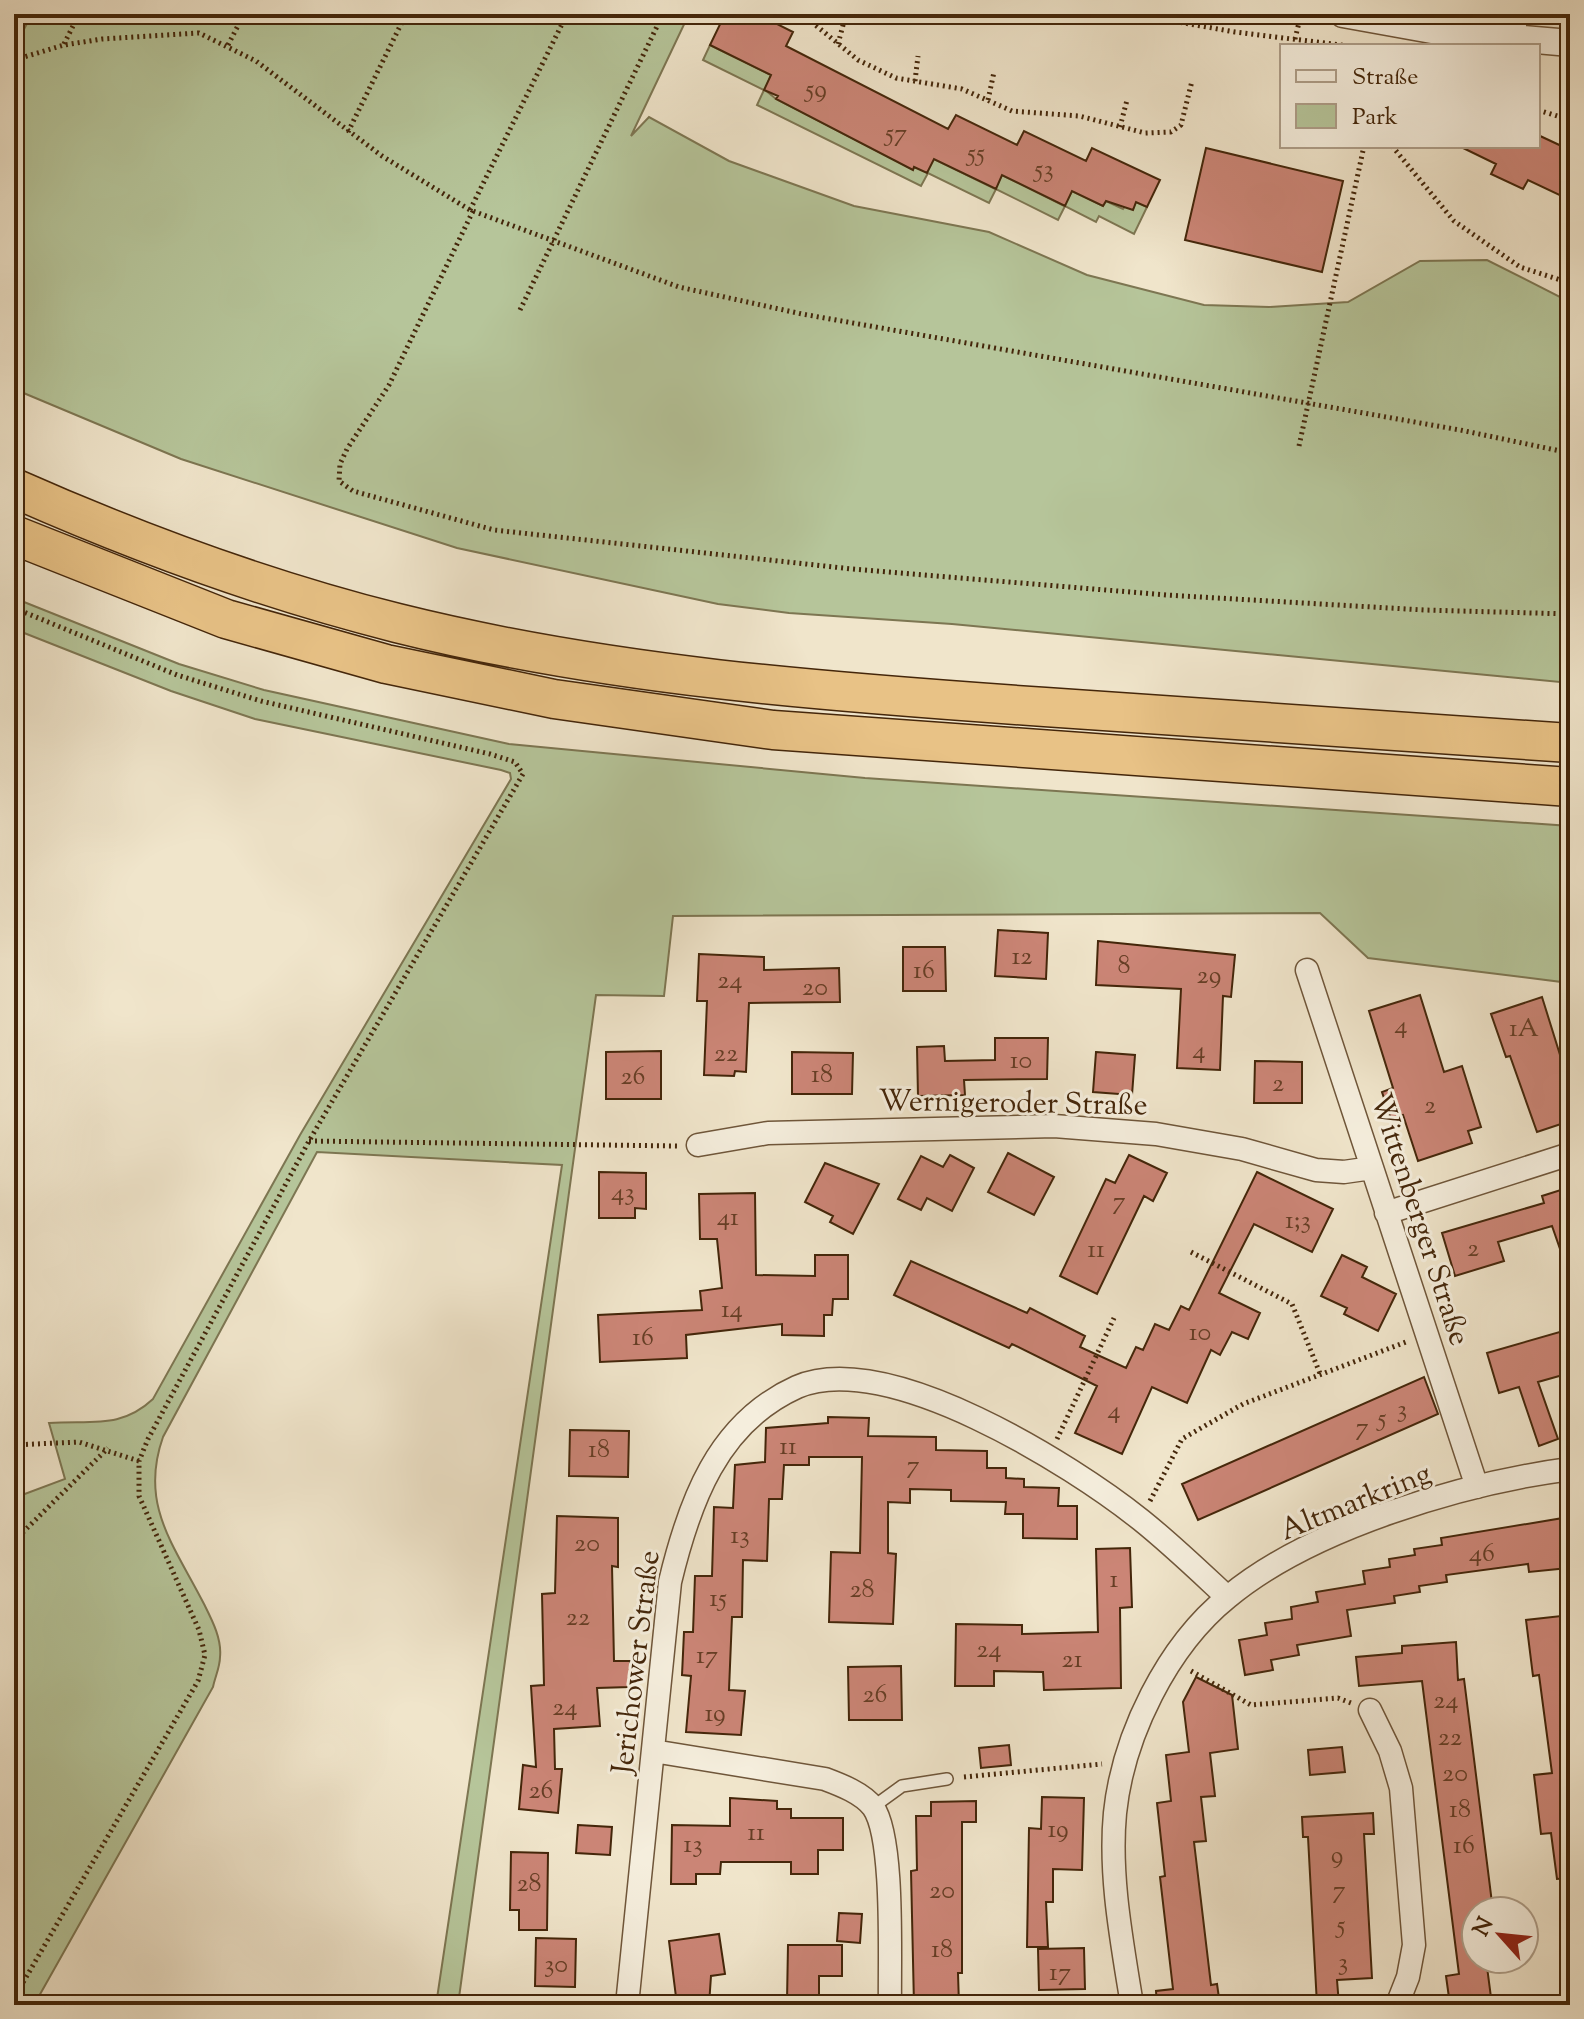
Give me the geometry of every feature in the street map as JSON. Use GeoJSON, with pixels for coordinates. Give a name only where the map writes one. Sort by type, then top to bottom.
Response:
{"type":"FeatureCollection","features":[{"type":"Feature","properties":{"kind":"highway"},"geometry":{"type":"LineString","coordinates":[[14,488],[94,523],[241,577],[397,623],[559,657],[774,687],[1570,743]]}},
{"type":"Feature","properties":{"kind":"highway"},"geometry":{"type":"LineString","coordinates":[[14,535],[226,619],[386,664],[554,699],[773,730],[1570,787]]}},
{"type":"Feature","properties":{"kind":"street"},"geometry":{"type":"LineString","coordinates":[[1343,14],[1443,32],[1570,43]]}},
{"type":"Feature","properties":{"kind":"street"},"geometry":{"type":"LineString","coordinates":[[1470,14],[1505,25],[1570,31]]}},
{"type":"Feature","properties":{"kind":"street","name":"Wittenberger Straße"},"geometry":{"type":"LineString","coordinates":[[1307,970],[1477,1487]]}},
{"type":"Feature","properties":{"kind":"street","name":"Wernigeroder Straße"},"geometry":{"type":"LineString","coordinates":[[698,1145],[768,1133],[1054,1126],[1156,1134],[1242,1149],[1316,1170],[1344,1172],[1372,1168]]}},
{"type":"Feature","properties":{"kind":"street"},"geometry":{"type":"LineString","coordinates":[[1386,1213],[1570,1154]]}},
{"type":"Feature","properties":{"kind":"street","name":"Jerichower Straße"},"geometry":{"type":"LineString","coordinates":[[627,2005],[670,1582],[683,1529],[715,1458],[737,1430],[765,1405],[800,1386],[835,1381],[878,1383],[919,1394],[972,1415],[1048,1458],[1140,1519],[1227,1597]]}},
{"type":"Feature","properties":{"kind":"street","name":"Altmarkring"},"geometry":{"type":"LineString","coordinates":[[1132,2005],[1114,1868],[1115,1811],[1126,1761],[1156,1688],[1173,1660],[1227,1597],[1285,1560],[1338,1534],[1477,1487],[1570,1469]]}},
{"type":"Feature","properties":{"kind":"street"},"geometry":{"type":"LineString","coordinates":[[1370,1710],[1390,1751],[1401,1788],[1414,1945],[1408,1977],[1397,2005]]}},
{"type":"Feature","properties":{"kind":"street"},"geometry":{"type":"LineString","coordinates":[[653,1751],[825,1779],[851,1789],[873,1807],[882,1835],[886,1867],[890,2005]]}},
{"type":"Feature","properties":{"kind":"lane"},"geometry":{"type":"LineString","coordinates":[[873,1807],[902,1786],[947,1779]]}},
{"type":"Feature","properties":{"kind":"path"},"geometry":{"type":"LineString","coordinates":[[64,45],[79,14]]}},
{"type":"Feature","properties":{"kind":"path"},"geometry":{"type":"LineString","coordinates":[[228,45],[244,14]]}},
{"type":"Feature","properties":{"kind":"path"},"geometry":{"type":"LineString","coordinates":[[348,132],[406,14]]}},
{"type":"Feature","properties":{"kind":"path"},"geometry":{"type":"LineString","coordinates":[[567,14],[389,385],[340,464],[339,481],[353,491],[494,530],[852,569],[1166,595],[1424,610],[1570,614]]}},
{"type":"Feature","properties":{"kind":"path"},"geometry":{"type":"LineString","coordinates":[[520,310],[663,14]]}},
{"type":"Feature","properties":{"kind":"path"},"geometry":{"type":"LineString","coordinates":[[802,14],[838,45],[879,71],[962,89],[1012,111],[1079,116],[1159,135],[1181,125],[1192,81]]}},
{"type":"Feature","properties":{"kind":"path"},"geometry":{"type":"LineString","coordinates":[[838,45],[846,14]]}},
{"type":"Feature","properties":{"kind":"path"},"geometry":{"type":"LineString","coordinates":[[865,14],[885,16]]}},
{"type":"Feature","properties":{"kind":"path"},"geometry":{"type":"LineString","coordinates":[[1133,14],[1334,44]]}},
{"type":"Feature","properties":{"kind":"path"},"geometry":{"type":"LineString","coordinates":[[1295,39],[1301,14]]}},
{"type":"Feature","properties":{"kind":"path"},"geometry":{"type":"LineString","coordinates":[[14,60],[64,45],[186,32],[228,45],[256,61],[348,132],[472,211],[552,243],[720,298],[1570,453]]}},
{"type":"Feature","properties":{"kind":"path"},"geometry":{"type":"LineString","coordinates":[[915,81],[918,56]]}},
{"type":"Feature","properties":{"kind":"path"},"geometry":{"type":"LineString","coordinates":[[988,100],[994,72]]}},
{"type":"Feature","properties":{"kind":"path"},"geometry":{"type":"LineString","coordinates":[[1120,127],[1127,100]]}},
{"type":"Feature","properties":{"kind":"path"},"geometry":{"type":"LineString","coordinates":[[1540,111],[1570,120]]}},
{"type":"Feature","properties":{"kind":"path"},"geometry":{"type":"LineString","coordinates":[[1299,446],[1364,148]]}},
{"type":"Feature","properties":{"kind":"path"},"geometry":{"type":"LineString","coordinates":[[1394,148],[1454,221],[1520,267],[1570,283]]}},
{"type":"Feature","properties":{"kind":"path"},"geometry":{"type":"LineString","coordinates":[[14,608],[177,675],[261,701],[490,754],[520,766],[521,781],[309,1141],[148,1439],[139,1461],[137,1480],[144,1514],[199,1630],[205,1655],[198,1681],[14,1998]]}},
{"type":"Feature","properties":{"kind":"path"},"geometry":{"type":"LineString","coordinates":[[309,1141],[698,1145]]}},
{"type":"Feature","properties":{"kind":"path"},"geometry":{"type":"LineString","coordinates":[[1191,1252],[1292,1304],[1321,1376]]}},
{"type":"Feature","properties":{"kind":"path"},"geometry":{"type":"LineString","coordinates":[[1048,1458],[1114,1318]]}},
{"type":"Feature","properties":{"kind":"path"},"geometry":{"type":"LineString","coordinates":[[1140,1519],[1182,1439],[1243,1404],[1427,1333]]}},
{"type":"Feature","properties":{"kind":"path"},"geometry":{"type":"LineString","coordinates":[[14,1445],[51,1441],[108,1448],[139,1461]]}},
{"type":"Feature","properties":{"kind":"path"},"geometry":{"type":"LineString","coordinates":[[14,1541],[108,1448]]}},
{"type":"Feature","properties":{"kind":"path"},"geometry":{"type":"LineString","coordinates":[[1173,1660],[1251,1705],[1338,1698],[1370,1710]]}},
{"type":"Feature","properties":{"kind":"path"},"geometry":{"type":"LineString","coordinates":[[947,1779],[1126,1761]]}},
{"type":"Feature","properties":{"kind":"green space"},"geometry":{"type":"Polygon","coordinates":[[[32,14],[689,14],[631,136],[649,117],[729,161],[854,206],[989,232],[1087,275],[1204,305],[1269,307],[1348,302],[1420,261],[1487,260],[1570,302],[1570,683],[952,624],[789,613],[718,604],[457,548],[181,459],[14,389],[14,48],[32,14]]]}},
{"type":"Feature","properties":{"kind":"green space"},"geometry":{"type":"Polygon","coordinates":[[[710,45],[771,75],[765,90],[776,99],[912,169],[934,159],[995,189],[1002,175],[1064,206],[1072,191],[1103,206],[1106,201],[1123,209],[1125,206],[1133,209],[1136,202],[1147,207],[1134,234],[1099,216],[1096,222],[1065,206],[1058,220],[996,189],[989,203],[928,173],[921,186],[757,105],[764,90],[703,60],[710,45]]]}},
{"type":"Feature","properties":{"kind":"green space"},"geometry":{"type":"Polygon","coordinates":[[[14,598],[179,664],[264,690],[509,744],[865,778],[1570,826],[1570,983],[1368,958],[1320,913],[673,916],[664,996],[596,995],[458,2005],[436,2005],[562,1165],[317,1152],[163,1437],[157,1461],[155,1483],[163,1524],[218,1637],[220,1661],[213,1687],[34,2005],[14,2005],[14,1498],[65,1479],[49,1423],[117,1419],[141,1409],[153,1399],[300,1135],[511,779],[510,773],[501,770],[255,719],[171,691],[14,629],[14,598]]]}},
{"type":"Feature","properties":{"kind":"building"},"geometry":{"type":"Polygon","coordinates":[[[725,14],[757,14],[793,32],[786,46],[948,129],[956,115],[1017,145],[1024,131],[1086,161],[1092,148],[1160,180],[1147,207],[1136,202],[1133,210],[1106,201],[1103,206],[1072,191],[1065,206],[1002,175],[996,189],[934,159],[927,173],[914,167],[913,170],[764,90],[771,75],[710,45],[725,14]]]}},
{"type":"Feature","properties":{"kind":"building"},"geometry":{"type":"Polygon","coordinates":[[[1540,136],[1570,150],[1570,200],[1528,180],[1523,189],[1491,174],[1496,164],[1463,148],[1540,148],[1540,136]]]}},
{"type":"Feature","properties":{"kind":"building"},"geometry":{"type":"Polygon","coordinates":[[[1206,148],[1343,181],[1322,272],[1185,240],[1206,148]]]}},
{"type":"Feature","properties":{"kind":"building"},"geometry":{"type":"Polygon","coordinates":[[[998,930],[1048,933],[1046,979],[995,976],[998,930]]]}},
{"type":"Feature","properties":{"kind":"building"},"geometry":{"type":"Polygon","coordinates":[[[1098,941],[1235,955],[1231,997],[1223,996],[1220,1070],[1177,1068],[1181,989],[1096,985],[1098,941]]]}},
{"type":"Feature","properties":{"kind":"building"},"geometry":{"type":"Polygon","coordinates":[[[903,947],[945,947],[946,991],[903,991],[903,947]]]}},
{"type":"Feature","properties":{"kind":"building"},"geometry":{"type":"Polygon","coordinates":[[[699,954],[764,957],[764,970],[839,968],[840,1002],[749,1003],[746,1072],[735,1071],[734,1076],[704,1075],[707,1001],[697,1001],[699,954]]]}},
{"type":"Feature","properties":{"kind":"building"},"geometry":{"type":"Polygon","coordinates":[[[1420,995],[1444,1072],[1462,1066],[1481,1127],[1468,1131],[1472,1143],[1418,1161],[1403,1115],[1391,1119],[1382,1092],[1393,1088],[1369,1011],[1420,995]]]}},
{"type":"Feature","properties":{"kind":"building"},"geometry":{"type":"Polygon","coordinates":[[[1542,997],[1570,1087],[1570,1121],[1537,1132],[1510,1056],[1506,1057],[1491,1014],[1542,997]]]}},
{"type":"Feature","properties":{"kind":"building"},"geometry":{"type":"Polygon","coordinates":[[[995,1038],[1048,1038],[1047,1079],[964,1080],[965,1095],[918,1096],[917,1047],[944,1046],[945,1061],[995,1060],[995,1038]]]}},
{"type":"Feature","properties":{"kind":"building"},"geometry":{"type":"Polygon","coordinates":[[[661,1051],[661,1099],[606,1099],[606,1052],[661,1051]]]}},
{"type":"Feature","properties":{"kind":"building"},"geometry":{"type":"Polygon","coordinates":[[[792,1052],[853,1053],[852,1094],[792,1094],[792,1052]]]}},
{"type":"Feature","properties":{"kind":"building"},"geometry":{"type":"Polygon","coordinates":[[[1096,1052],[1135,1055],[1132,1095],[1093,1092],[1096,1052]]]}},
{"type":"Feature","properties":{"kind":"building"},"geometry":{"type":"Polygon","coordinates":[[[1255,1061],[1302,1062],[1302,1103],[1254,1103],[1255,1061]]]}},
{"type":"Feature","properties":{"kind":"building"},"geometry":{"type":"Polygon","coordinates":[[[1008,1153],[1054,1177],[1034,1215],[988,1192],[1008,1153]]]}},
{"type":"Feature","properties":{"kind":"building"},"geometry":{"type":"Polygon","coordinates":[[[950,1155],[974,1168],[952,1211],[927,1198],[921,1210],[898,1199],[921,1156],[943,1167],[950,1155]]]}},
{"type":"Feature","properties":{"kind":"building"},"geometry":{"type":"Polygon","coordinates":[[[1129,1155],[1167,1173],[1153,1201],[1144,1196],[1097,1294],[1060,1276],[1106,1179],[1115,1183],[1129,1155]]]}},
{"type":"Feature","properties":{"kind":"building"},"geometry":{"type":"Polygon","coordinates":[[[825,1163],[879,1184],[853,1234],[830,1222],[833,1216],[805,1202],[825,1163]]]}},
{"type":"Feature","properties":{"kind":"building"},"geometry":{"type":"Polygon","coordinates":[[[599,1172],[646,1173],[646,1209],[635,1208],[635,1218],[599,1218],[599,1172]]]}},
{"type":"Feature","properties":{"kind":"building"},"geometry":{"type":"Polygon","coordinates":[[[1257,1172],[1333,1209],[1312,1252],[1254,1224],[1219,1293],[1260,1313],[1248,1339],[1232,1332],[1220,1355],[1211,1350],[1187,1403],[1152,1387],[1122,1454],[1075,1433],[1097,1386],[1012,1344],[1009,1348],[894,1295],[911,1261],[1027,1313],[1030,1308],[1085,1336],[1080,1347],[1126,1368],[1136,1347],[1143,1350],[1155,1324],[1169,1330],[1181,1306],[1189,1310],[1257,1172]]]}},
{"type":"Feature","properties":{"kind":"building"},"geometry":{"type":"Polygon","coordinates":[[[1570,1187],[1570,1268],[1567,1269],[1552,1226],[1498,1242],[1504,1261],[1455,1276],[1442,1233],[1544,1203],[1542,1196],[1570,1187]]]}},
{"type":"Feature","properties":{"kind":"building"},"geometry":{"type":"Polygon","coordinates":[[[755,1193],[756,1275],[815,1276],[815,1255],[848,1255],[848,1299],[833,1299],[832,1315],[824,1315],[824,1336],[782,1335],[782,1324],[686,1335],[687,1358],[600,1362],[598,1315],[702,1310],[700,1291],[722,1288],[717,1239],[700,1239],[699,1194],[755,1193]]]}},
{"type":"Feature","properties":{"kind":"building"},"geometry":{"type":"Polygon","coordinates":[[[1342,1255],[1367,1267],[1362,1277],[1396,1294],[1378,1331],[1344,1314],[1347,1308],[1321,1296],[1342,1255]]]}},
{"type":"Feature","properties":{"kind":"building"},"geometry":{"type":"Polygon","coordinates":[[[1570,1329],[1570,1373],[1538,1382],[1558,1439],[1539,1446],[1519,1387],[1499,1393],[1487,1353],[1570,1329]]]}},
{"type":"Feature","properties":{"kind":"building"},"geometry":{"type":"Polygon","coordinates":[[[1424,1377],[1438,1414],[1198,1520],[1182,1484],[1424,1377]]]}},
{"type":"Feature","properties":{"kind":"building"},"geometry":{"type":"Polygon","coordinates":[[[828,1417],[869,1418],[868,1436],[936,1437],[936,1450],[987,1451],[987,1468],[1006,1468],[1006,1478],[1024,1479],[1024,1487],[1059,1488],[1058,1506],[1077,1506],[1077,1539],[1023,1538],[1023,1514],[1005,1514],[1006,1502],[951,1501],[951,1490],[910,1489],[910,1503],[888,1502],[888,1553],[896,1554],[893,1624],[829,1622],[831,1552],[860,1553],[862,1457],[809,1457],[809,1465],[784,1465],[782,1499],[769,1499],[767,1561],[743,1560],[742,1617],[732,1617],[729,1690],[745,1691],[741,1735],[686,1732],[691,1676],[682,1675],[684,1632],[693,1632],[695,1576],[712,1576],[714,1507],[733,1508],[735,1465],[765,1462],[766,1428],[828,1423],[828,1417]]]}},
{"type":"Feature","properties":{"kind":"building"},"geometry":{"type":"Polygon","coordinates":[[[570,1430],[629,1431],[628,1477],[569,1476],[570,1430]]]}},
{"type":"Feature","properties":{"kind":"building"},"geometry":{"type":"Polygon","coordinates":[[[557,1516],[618,1518],[618,1567],[612,1566],[614,1661],[630,1661],[630,1687],[597,1688],[600,1726],[554,1729],[555,1769],[562,1769],[558,1813],[519,1809],[523,1765],[536,1767],[531,1686],[544,1685],[542,1594],[555,1593],[557,1516]]]}},
{"type":"Feature","properties":{"kind":"building"},"geometry":{"type":"Polygon","coordinates":[[[1563,1518],[1568,1568],[1529,1572],[1528,1564],[1446,1575],[1447,1582],[1419,1586],[1420,1592],[1394,1596],[1395,1603],[1347,1610],[1351,1636],[1297,1645],[1299,1655],[1271,1660],[1273,1670],[1245,1675],[1239,1640],[1267,1635],[1265,1623],[1292,1619],[1291,1607],[1318,1602],[1316,1592],[1365,1584],[1363,1571],[1390,1567],[1389,1559],[1415,1555],[1414,1549],[1442,1545],[1441,1538],[1563,1518]]]}},
{"type":"Feature","properties":{"kind":"building"},"geometry":{"type":"Polygon","coordinates":[[[1130,1548],[1132,1607],[1120,1608],[1121,1688],[1044,1690],[1043,1672],[994,1671],[994,1686],[955,1686],[956,1624],[1022,1625],[1022,1634],[1098,1632],[1096,1549],[1130,1548]]]}},
{"type":"Feature","properties":{"kind":"building"},"geometry":{"type":"Polygon","coordinates":[[[1570,1615],[1570,1878],[1557,1879],[1551,1833],[1541,1834],[1534,1775],[1552,1773],[1539,1675],[1533,1676],[1526,1620],[1570,1615]]]}},
{"type":"Feature","properties":{"kind":"building"},"geometry":{"type":"Polygon","coordinates":[[[1456,1642],[1458,1680],[1464,1679],[1491,1895],[1460,1895],[1460,1975],[1488,1975],[1492,2005],[1450,2005],[1446,1976],[1459,1974],[1422,1681],[1359,1686],[1356,1657],[1402,1653],[1402,1646],[1456,1642]]]}},
{"type":"Feature","properties":{"kind":"building"},"geometry":{"type":"Polygon","coordinates":[[[901,1666],[902,1720],[849,1720],[848,1667],[901,1666]]]}},
{"type":"Feature","properties":{"kind":"building"},"geometry":{"type":"Polygon","coordinates":[[[1196,1677],[1232,1695],[1238,1749],[1210,1753],[1215,1796],[1201,1797],[1206,1841],[1194,1842],[1211,1985],[1217,1984],[1220,2005],[1157,2005],[1156,1991],[1173,1989],[1160,1877],[1165,1876],[1157,1803],[1171,1801],[1166,1755],[1189,1752],[1183,1702],[1196,1677]]]}},
{"type":"Feature","properties":{"kind":"building"},"geometry":{"type":"Polygon","coordinates":[[[1009,1745],[1011,1765],[981,1768],[979,1748],[1009,1745]]]}},
{"type":"Feature","properties":{"kind":"building"},"geometry":{"type":"Polygon","coordinates":[[[1342,1747],[1345,1772],[1310,1775],[1308,1750],[1342,1747]]]}},
{"type":"Feature","properties":{"kind":"building"},"geometry":{"type":"Polygon","coordinates":[[[1042,1797],[1084,1798],[1082,1870],[1053,1869],[1053,1902],[1046,1902],[1048,1947],[1027,1947],[1029,1828],[1041,1829],[1042,1797]]]}},
{"type":"Feature","properties":{"kind":"building"},"geometry":{"type":"Polygon","coordinates":[[[730,1798],[777,1801],[777,1809],[791,1809],[791,1818],[843,1818],[843,1850],[818,1850],[818,1874],[791,1874],[791,1862],[721,1862],[720,1874],[696,1874],[696,1884],[671,1884],[672,1825],[730,1826],[730,1798]]]}},
{"type":"Feature","properties":{"kind":"building"},"geometry":{"type":"Polygon","coordinates":[[[976,1801],[976,1822],[962,1822],[962,1973],[958,1973],[959,2005],[914,2005],[911,1871],[917,1870],[916,1816],[931,1816],[931,1802],[976,1801]]]}},
{"type":"Feature","properties":{"kind":"building"},"geometry":{"type":"Polygon","coordinates":[[[1373,1813],[1374,1834],[1364,1834],[1372,1978],[1337,1980],[1339,2005],[1317,2005],[1308,1837],[1303,1837],[1302,1817],[1373,1813]]]}},
{"type":"Feature","properties":{"kind":"building"},"geometry":{"type":"Polygon","coordinates":[[[578,1825],[612,1827],[610,1855],[576,1853],[578,1825]]]}},
{"type":"Feature","properties":{"kind":"building"},"geometry":{"type":"Polygon","coordinates":[[[511,1852],[548,1853],[547,1930],[519,1930],[519,1910],[510,1910],[511,1852]]]}},
{"type":"Feature","properties":{"kind":"building"},"geometry":{"type":"Polygon","coordinates":[[[839,1913],[862,1914],[860,1943],[837,1941],[839,1913]]]}},
{"type":"Feature","properties":{"kind":"building"},"geometry":{"type":"Polygon","coordinates":[[[719,1934],[725,1974],[711,1976],[709,2005],[677,2005],[669,1941],[719,1934]]]}},
{"type":"Feature","properties":{"kind":"building"},"geometry":{"type":"Polygon","coordinates":[[[536,1938],[576,1939],[575,1987],[535,1986],[536,1938]]]}},
{"type":"Feature","properties":{"kind":"building"},"geometry":{"type":"Polygon","coordinates":[[[788,1945],[842,1945],[842,1976],[819,1976],[819,2001],[787,2001],[788,1945]]]}},
{"type":"Feature","properties":{"kind":"building"},"geometry":{"type":"Polygon","coordinates":[[[1084,1948],[1085,1989],[1039,1990],[1038,1949],[1084,1948]]]}}]}
